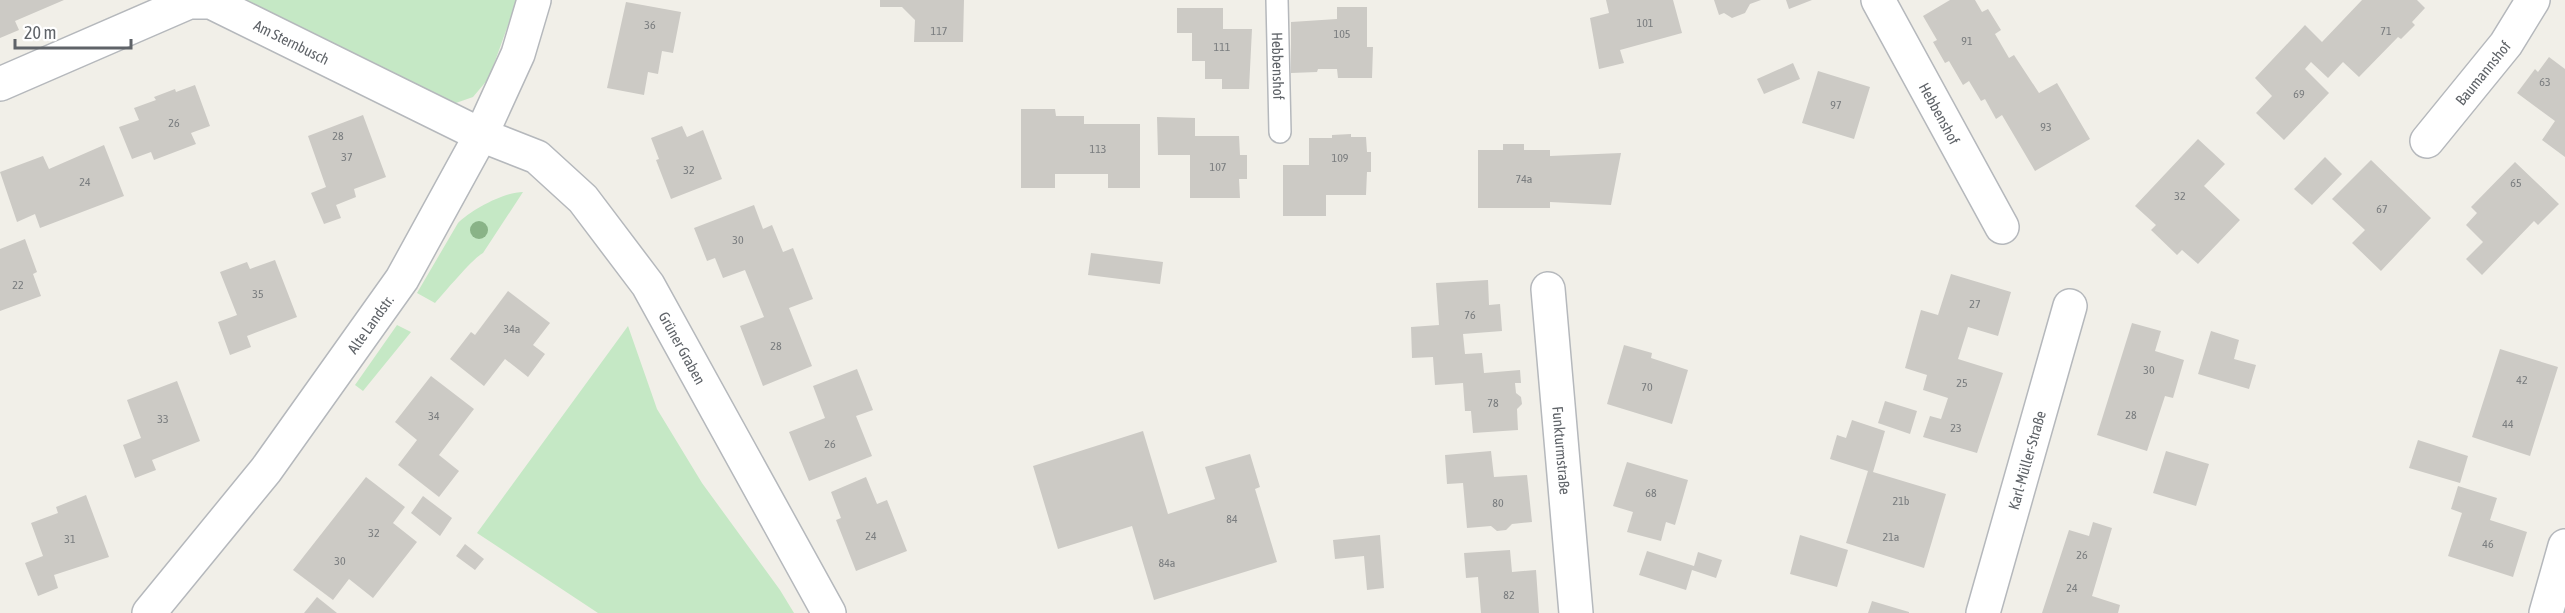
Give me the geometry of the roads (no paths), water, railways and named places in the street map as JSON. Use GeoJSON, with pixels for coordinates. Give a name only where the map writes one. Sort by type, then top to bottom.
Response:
{"type":"FeatureCollection","features":[{"type":"Feature","properties":{"kind":"street","name":"Alte Landstr."},"geometry":{"type":"LineString","coordinates":[[149,613],[266,471],[402,279],[481,135],[518,54],[534,0]]}},
{"type":"Feature","properties":{"kind":"street","name":"Hebbenshof"},"geometry":{"type":"LineString","coordinates":[[1878,0],[2002,226]]}},
{"type":"Feature","properties":{"kind":"street","name":"Baumannshof"},"geometry":{"type":"LineString","coordinates":[[2427,141],[2506,44],[2533,0]]}},
{"type":"Feature","properties":{"kind":"street","name":"Am Sternbusch"},"geometry":{"type":"LineString","coordinates":[[0,84],[189,2],[211,2],[481,135]]}},
{"type":"Feature","properties":{"kind":"street","name":"Grüner Graben"},"geometry":{"type":"LineString","coordinates":[[481,135],[537,157],[584,199],[648,285],[829,613]]}},
{"type":"Feature","properties":{"kind":"street","name":"Funkturmstraße"},"geometry":{"type":"LineString","coordinates":[[1548,289],[1576,613]]}},
{"type":"Feature","properties":{"kind":"street","name":"Karl-Müller-Straße"},"geometry":{"type":"LineString","coordinates":[[1983,613],[2070,306]]}},
{"type":"Feature","properties":{"kind":"street"},"geometry":{"type":"LineString","coordinates":[[2546,613],[2565,546]]}},
{"type":"Feature","properties":{"kind":"lane","name":"Hebbenshof"},"geometry":{"type":"LineString","coordinates":[[1277,0],[1280,132]]}}]}
